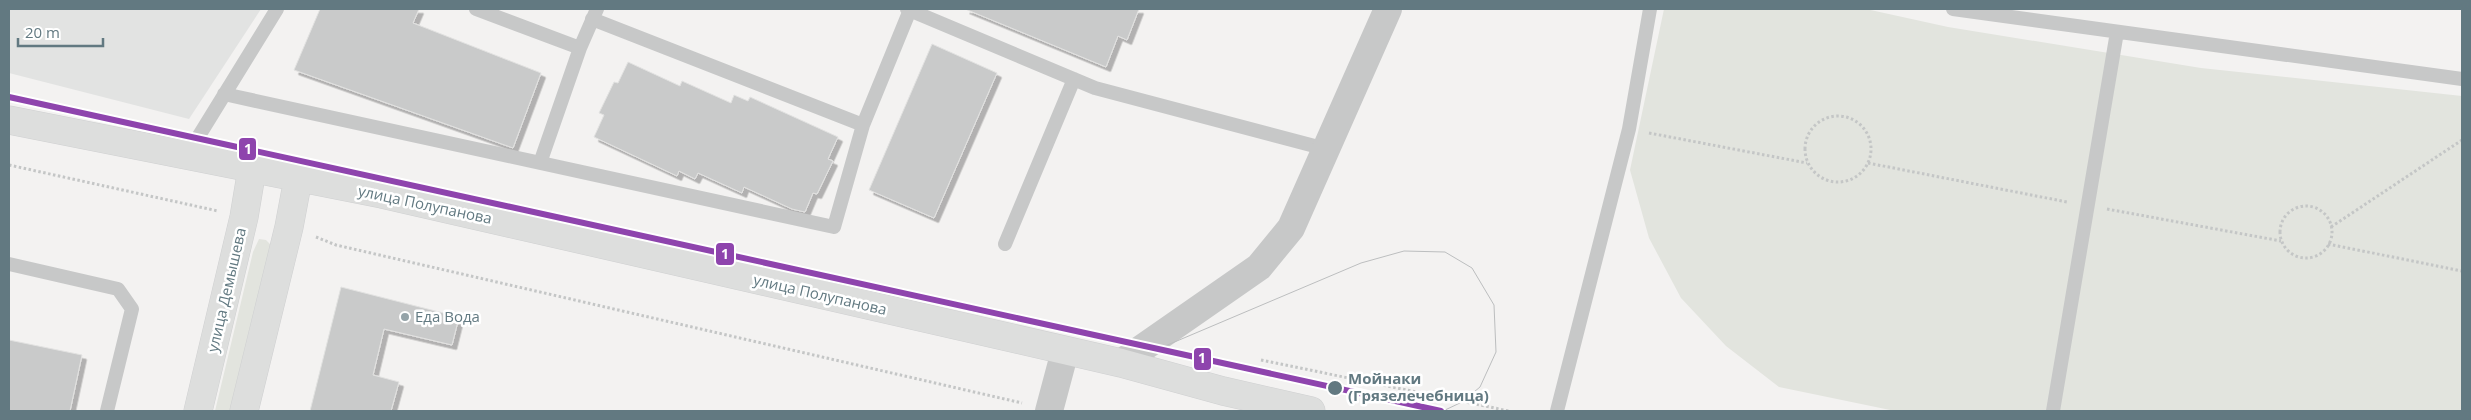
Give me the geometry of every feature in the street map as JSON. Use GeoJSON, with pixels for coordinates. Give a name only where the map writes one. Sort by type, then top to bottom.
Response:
{"type":"FeatureCollection","features":[{"type":"Feature","properties":{"kind":"street"},"geometry":{"type":"LineString","coordinates":[[1121,363],[1260,267],[1291,228],[1388,9]]}},
{"type":"Feature","properties":{"kind":"street"},"geometry":{"type":"LineString","coordinates":[[9,120],[252,169]]}},
{"type":"Feature","properties":{"kind":"street","name":"улица Полупанова"},"geometry":{"type":"LineString","coordinates":[[252,169],[382,194],[1121,363],[1223,391],[1311,411]]}},
{"type":"Feature","properties":{"kind":"street","name":"улица Демышева"},"geometry":{"type":"LineString","coordinates":[[198,411],[244,217],[252,169]]}},
{"type":"Feature","properties":{"kind":"street"},"geometry":{"type":"LineString","coordinates":[[244,411],[290,227],[298,179]]}},
{"type":"Feature","properties":{"kind":"street"},"geometry":{"type":"LineString","coordinates":[[1049,410],[1065,351]]}},
{"type":"Feature","properties":{"kind":"lane"},"geometry":{"type":"LineString","coordinates":[[184,154],[192,147],[277,9]]}},
{"type":"Feature","properties":{"kind":"lane"},"geometry":{"type":"LineString","coordinates":[[476,9],[580,48]]}},
{"type":"Feature","properties":{"kind":"lane"},"geometry":{"type":"LineString","coordinates":[[224,94],[834,227],[863,125],[909,9],[1095,88],[1326,150]]}},
{"type":"Feature","properties":{"kind":"lane"},"geometry":{"type":"LineString","coordinates":[[1557,411],[1629,129],[1650,9]]}},
{"type":"Feature","properties":{"kind":"lane"},"geometry":{"type":"LineString","coordinates":[[1953,9],[2462,79]]}},
{"type":"Feature","properties":{"kind":"lane"},"geometry":{"type":"LineString","coordinates":[[540,163],[580,48],[595,14],[863,125]]}},
{"type":"Feature","properties":{"kind":"lane"},"geometry":{"type":"LineString","coordinates":[[2053,411],[2117,32]]}},
{"type":"Feature","properties":{"kind":"lane"},"geometry":{"type":"LineString","coordinates":[[1006,244],[1074,79]]}},
{"type":"Feature","properties":{"kind":"lane"},"geometry":{"type":"LineString","coordinates":[[9,264],[118,288],[132,309],[107,411]]}},
{"type":"Feature","properties":{"kind":"path"},"geometry":{"type":"LineString","coordinates":[[1629,129],[1807,163],[1813,172],[1832,182],[1853,178],[1868,163],[1871,152],[1866,130],[1859,122],[1849,117],[1837,115],[1826,117],[1809,130],[1804,152],[1807,163]]}},
{"type":"Feature","properties":{"kind":"path"},"geometry":{"type":"LineString","coordinates":[[2331,227],[2462,140]]}},
{"type":"Feature","properties":{"kind":"path"},"geometry":{"type":"LineString","coordinates":[[9,165],[244,217]]}},
{"type":"Feature","properties":{"kind":"path"},"geometry":{"type":"LineString","coordinates":[[2308,206],[2323,213],[2331,227],[2328,244],[2316,256],[2300,257],[2286,248],[2280,232],[2285,216],[2299,207],[2308,206]]}},
{"type":"Feature","properties":{"kind":"path"},"geometry":{"type":"LineString","coordinates":[[290,227],[336,245],[1049,410]]}},
{"type":"Feature","properties":{"kind":"path"},"geometry":{"type":"LineString","coordinates":[[2328,244],[2462,271]]}},
{"type":"Feature","properties":{"kind":"path"},"geometry":{"type":"LineString","coordinates":[[1262,360],[1509,411]]}},
{"type":"Feature","properties":{"kind":"shaded area"},"geometry":{"type":"Polygon","coordinates":[[[9,9],[261,9],[189,119],[9,73],[9,9]]]}},
{"type":"Feature","properties":{"kind":"shaded area"},"geometry":{"type":"Polygon","coordinates":[[[1664,9],[1866,9],[1948,27],[2201,68],[2462,96],[2462,411],[1895,411],[1779,387],[1726,346],[1681,298],[1649,238],[1630,170],[1664,9]]]}},
{"type":"Feature","properties":{"kind":"shaded area"},"geometry":{"type":"Polygon","coordinates":[[[259,239],[266,240],[271,245],[232,411],[215,411],[253,252],[259,239]]]}},
{"type":"Feature","properties":{"kind":"building"},"geometry":{"type":"Polygon","coordinates":[[[320,9],[419,9],[413,23],[541,73],[513,148],[294,70],[320,9]]]}},
{"type":"Feature","properties":{"kind":"building"},"geometry":{"type":"Polygon","coordinates":[[[965,9],[1139,9],[1127,40],[1118,36],[1106,67],[965,9]]]}},
{"type":"Feature","properties":{"kind":"building"},"geometry":{"type":"Polygon","coordinates":[[[932,44],[997,73],[934,218],[869,190],[932,44]]]}},
{"type":"Feature","properties":{"kind":"building"},"geometry":{"type":"Polygon","coordinates":[[[628,62],[680,86],[682,81],[731,103],[734,95],[748,101],[750,97],[838,137],[828,159],[833,161],[817,194],[813,193],[805,212],[792,209],[744,187],[742,193],[698,173],[695,179],[679,171],[677,176],[594,137],[604,115],[599,113],[614,82],[618,83],[628,62]]]}},
{"type":"Feature","properties":{"kind":"building"},"geometry":{"type":"Polygon","coordinates":[[[341,287],[459,317],[452,345],[384,329],[373,375],[399,382],[391,411],[310,411],[341,287]]]}},
{"type":"Feature","properties":{"kind":"building"},"geometry":{"type":"Polygon","coordinates":[[[9,340],[82,355],[70,411],[9,411],[9,340]]]}},
{"type":"Feature","properties":{"kind":"tram line"},"geometry":{"type":"LineString","coordinates":[[1158,349],[1361,263],[1404,251],[1445,252],[1472,268],[1494,305],[1496,352],[1480,387],[1462,402],[1443,411]]}},
{"type":"Feature","properties":{"kind":"transit line","name":"1"},"geometry":{"type":"LineString","coordinates":[[9,97],[1441,411]]}},
{"type":"Feature","properties":{"kind":"place","name":"Еда Вода"},"geometry":{"type":"Point","coordinates":[405,317]}},
{"type":"Feature","properties":{"kind":"place","name":"Мойнаки (Грязелечебница)"},"geometry":{"type":"Point","coordinates":[1335,388]}}]}
